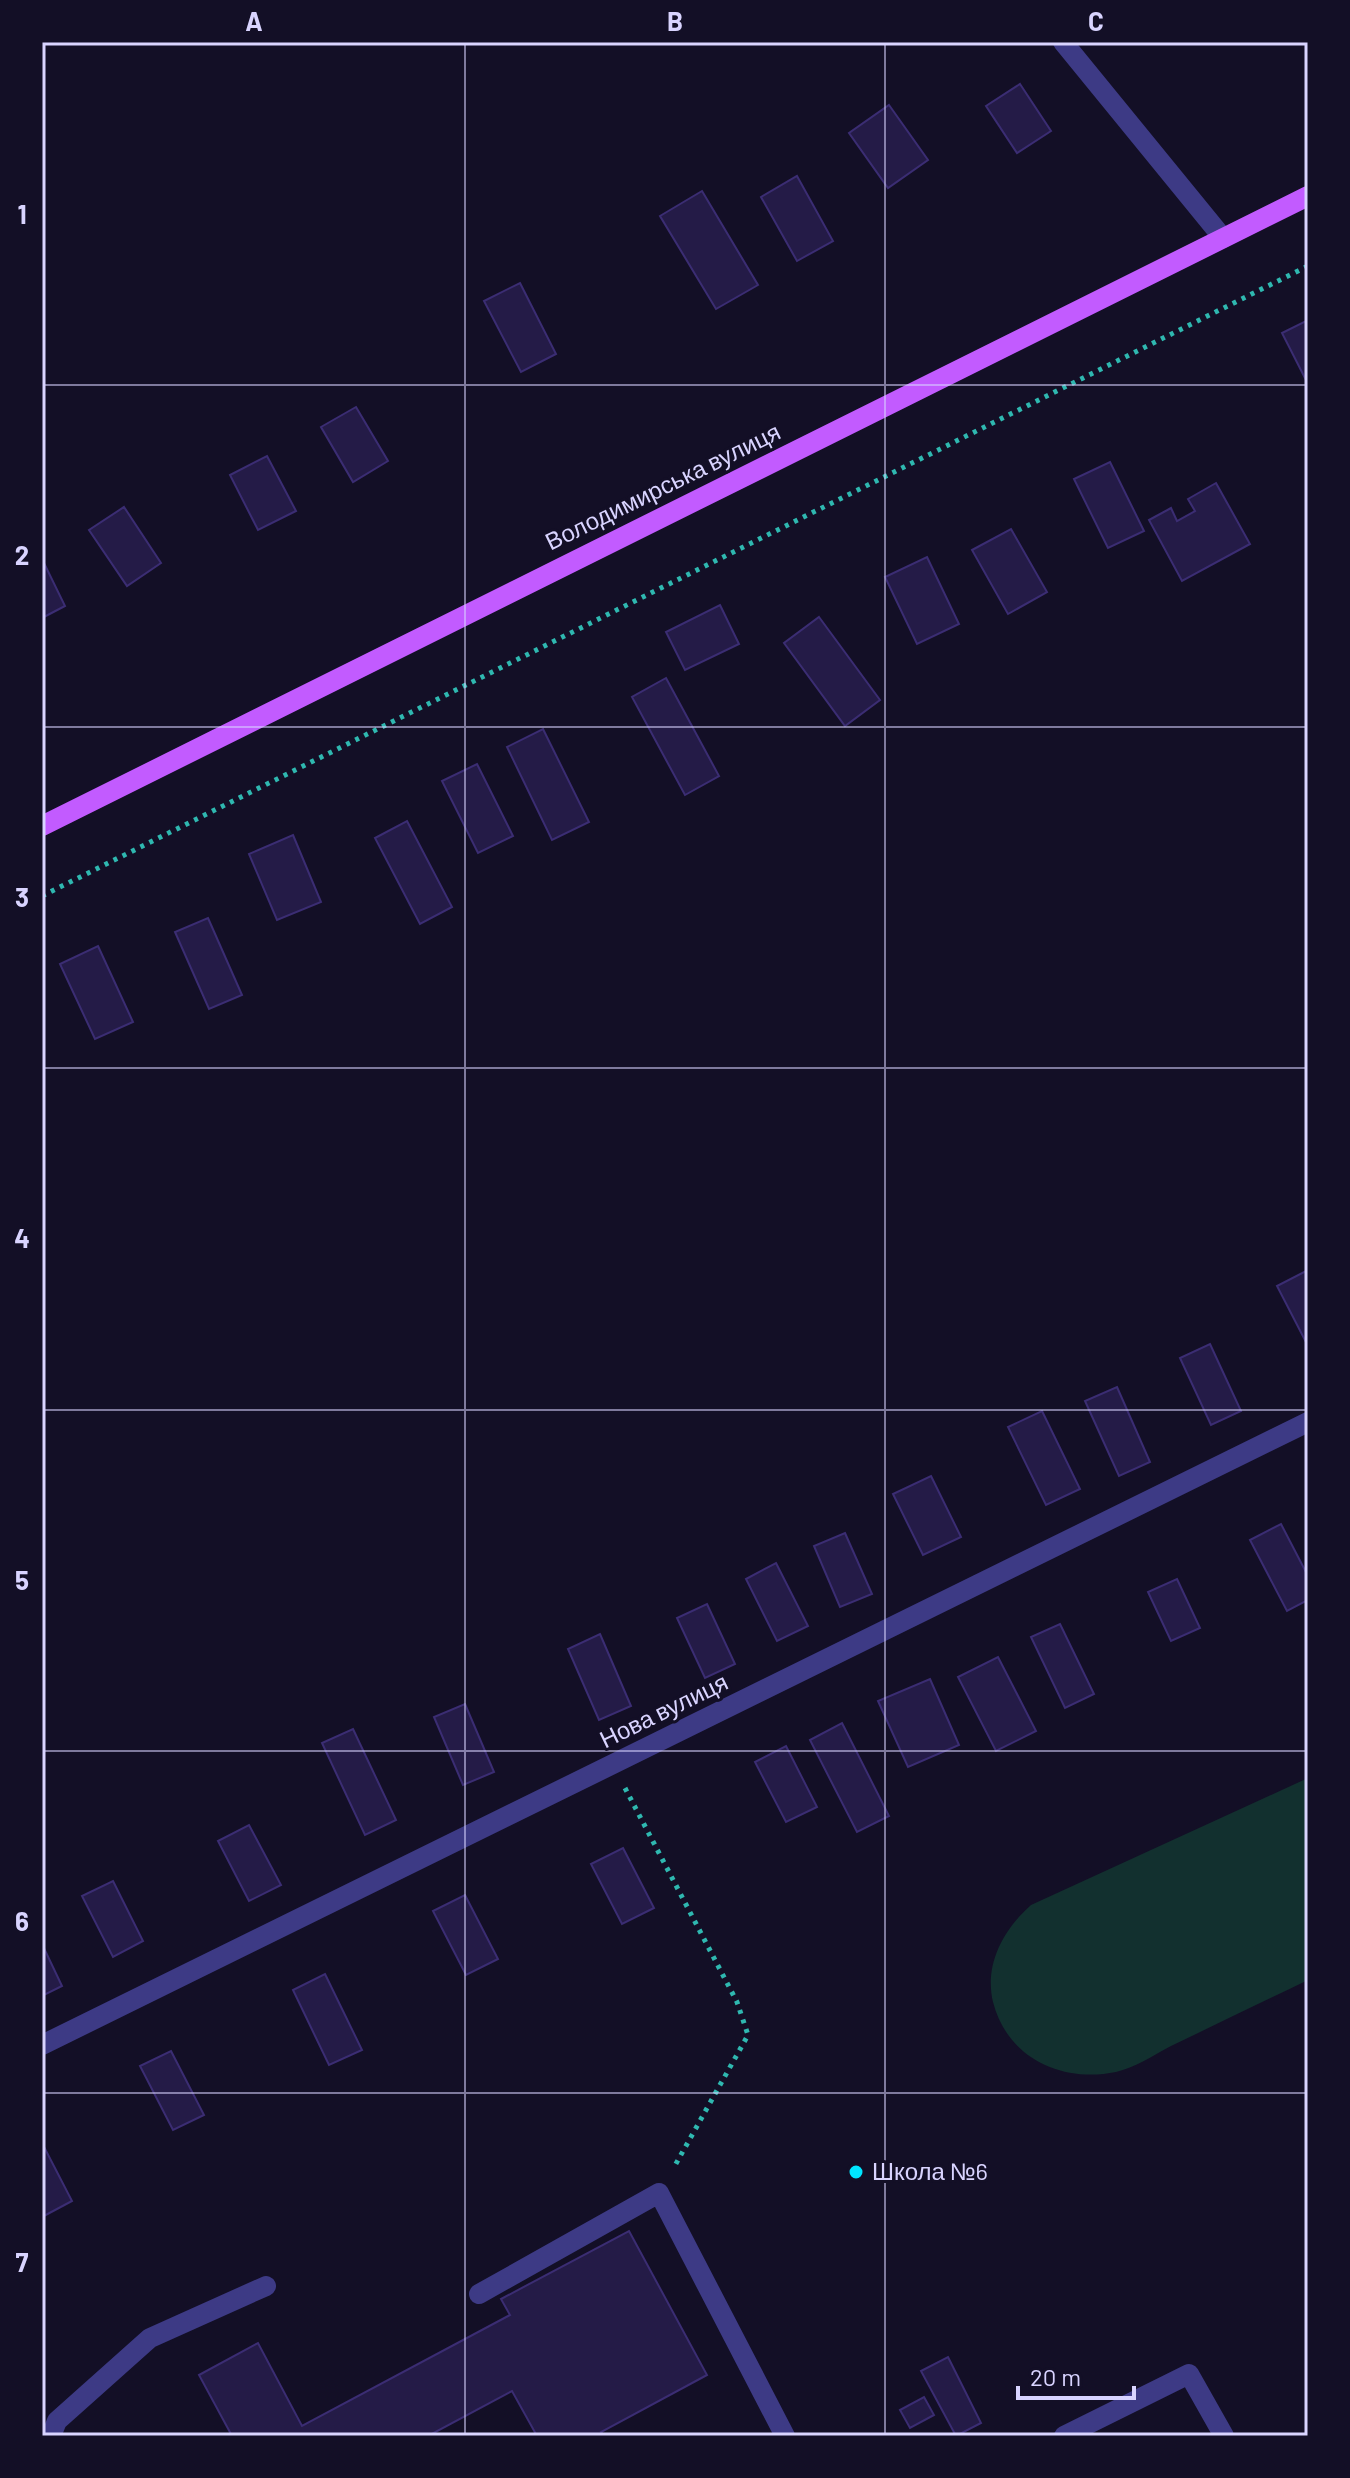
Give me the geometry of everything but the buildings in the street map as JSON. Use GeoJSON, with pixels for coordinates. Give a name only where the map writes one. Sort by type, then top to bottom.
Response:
{"type":"FeatureCollection","features":[{"type":"Feature","properties":{"kind":"main road","name":"Володимирська вулиця"},"geometry":{"type":"LineString","coordinates":[[42,826],[1308,196]]}},
{"type":"Feature","properties":{"kind":"street"},"geometry":{"type":"LineString","coordinates":[[1063,42],[1223,238]]}},
{"type":"Feature","properties":{"kind":"street","name":"Нова вулиця"},"geometry":{"type":"LineString","coordinates":[[42,2045],[1308,1422]]}},
{"type":"Feature","properties":{"kind":"street"},"geometry":{"type":"LineString","coordinates":[[479,2294],[659,2193],[785,2436]]}},
{"type":"Feature","properties":{"kind":"street"},"geometry":{"type":"LineString","coordinates":[[51,2436],[57,2421],[150,2338],[266,2286]]}},
{"type":"Feature","properties":{"kind":"street"},"geometry":{"type":"LineString","coordinates":[[1064,2436],[1189,2374],[1224,2436]]}},
{"type":"Feature","properties":{"kind":"path"},"geometry":{"type":"LineString","coordinates":[[42,896],[1308,266]]}},
{"type":"Feature","properties":{"kind":"path"},"geometry":{"type":"LineString","coordinates":[[613,1766],[737,2002],[748,2035],[659,2193]]}},
{"type":"Feature","properties":{"kind":"green space"},"geometry":{"type":"Polygon","coordinates":[[[1308,1778],[1308,1980],[1116,2072],[1076,2074],[1057,2069],[1024,2052],[1011,2038],[1000,2022],[993,2002],[991,1974],[998,1948],[1012,1925],[1031,1905],[1308,1778]]]}},
{"type":"Feature","properties":{"kind":"place","name":"Школа №6"},"geometry":{"type":"Point","coordinates":[856,2172]}}]}
